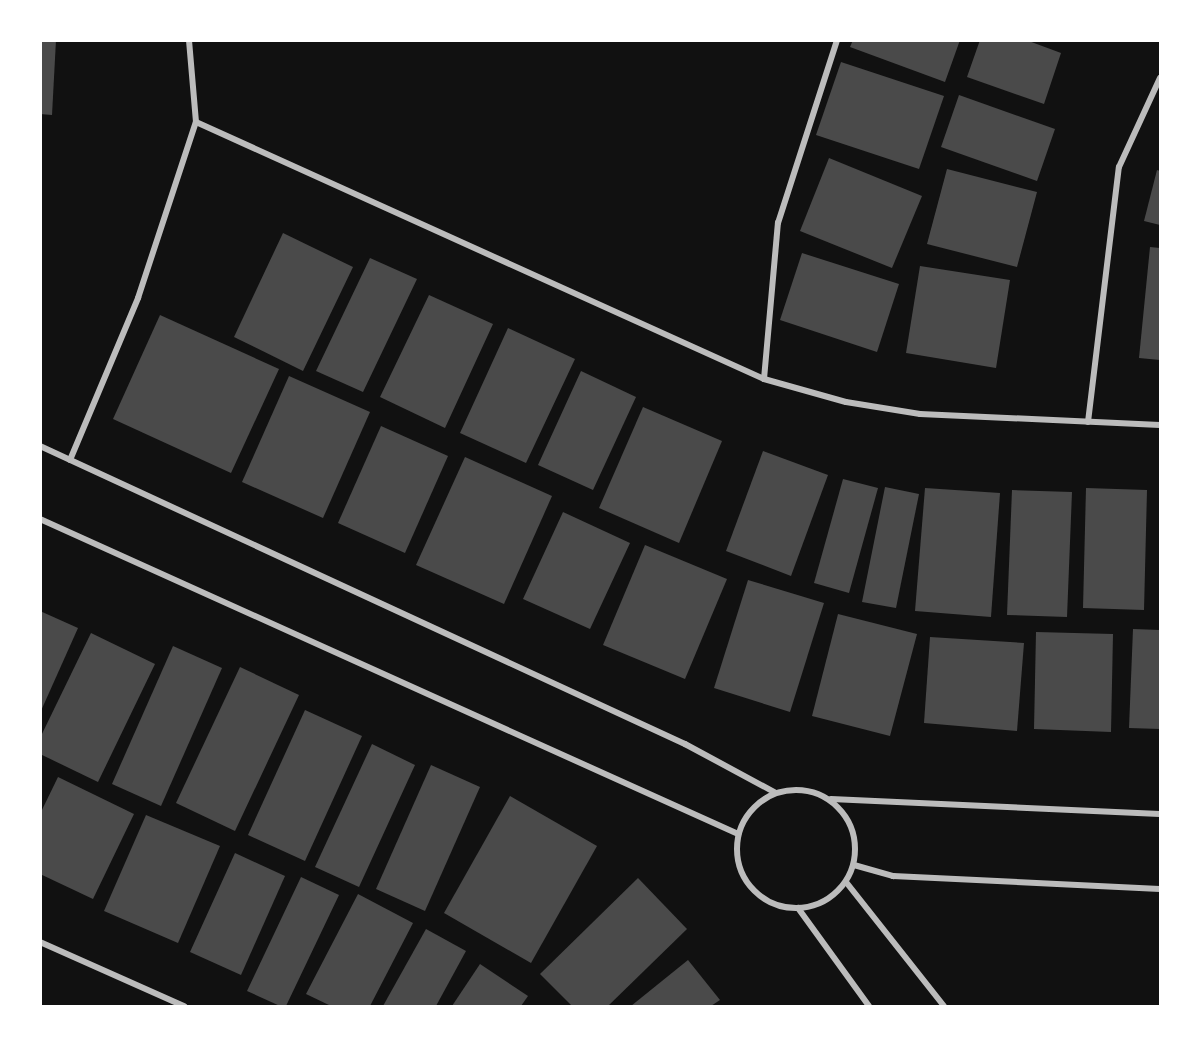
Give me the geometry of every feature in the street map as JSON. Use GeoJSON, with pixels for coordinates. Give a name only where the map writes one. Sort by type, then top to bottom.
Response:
{"type":"FeatureCollection","features":[{"type":"Feature","properties":{"kind":"street"},"geometry":{"type":"LineString","coordinates":[[70,460],[138,298],[195,122],[189,40]]}},
{"type":"Feature","properties":{"kind":"street"},"geometry":{"type":"LineString","coordinates":[[764,379],[778,223],[837,40]]}},
{"type":"Feature","properties":{"kind":"street"},"geometry":{"type":"LineString","coordinates":[[1088,422],[1119,167],[1161,78]]}},
{"type":"Feature","properties":{"kind":"street"},"geometry":{"type":"LineString","coordinates":[[195,122],[764,379],[846,402],[920,414],[1161,425]]}},
{"type":"Feature","properties":{"kind":"street"},"geometry":{"type":"LineString","coordinates":[[40,446],[686,744],[776,793]]}},
{"type":"Feature","properties":{"kind":"street"},"geometry":{"type":"LineString","coordinates":[[40,519],[738,834]]}},
{"type":"Feature","properties":{"kind":"street"},"geometry":{"type":"LineString","coordinates":[[831,799],[853,829],[856,846],[854,865],[846,882],[833,896],[798,908],[777,905],[757,894],[744,877],[737,856],[738,834],[746,816],[759,802],[776,793],[804,789],[831,799],[1161,814]]}},
{"type":"Feature","properties":{"kind":"street"},"geometry":{"type":"LineString","coordinates":[[854,865],[893,876],[1161,889]]}},
{"type":"Feature","properties":{"kind":"street"},"geometry":{"type":"LineString","coordinates":[[846,882],[944,1006]]}},
{"type":"Feature","properties":{"kind":"street"},"geometry":{"type":"LineString","coordinates":[[798,908],[869,1006]]}},
{"type":"Feature","properties":{"kind":"street"},"geometry":{"type":"LineString","coordinates":[[40,942],[184,1006]]}},
{"type":"Feature","properties":{"kind":"building"},"geometry":{"type":"Polygon","coordinates":[[[40,40],[56,40],[52,115],[40,114],[40,40]]]}},
{"type":"Feature","properties":{"kind":"building"},"geometry":{"type":"Polygon","coordinates":[[[853,40],[960,40],[945,82],[850,47],[853,40]]]}},
{"type":"Feature","properties":{"kind":"building"},"geometry":{"type":"Polygon","coordinates":[[[980,40],[1026,40],[1061,53],[1044,104],[967,77],[980,40]]]}},
{"type":"Feature","properties":{"kind":"building"},"geometry":{"type":"Polygon","coordinates":[[[841,62],[944,96],[919,169],[816,135],[841,62]]]}},
{"type":"Feature","properties":{"kind":"building"},"geometry":{"type":"Polygon","coordinates":[[[959,95],[1055,129],[1037,181],[941,147],[959,95]]]}},
{"type":"Feature","properties":{"kind":"building"},"geometry":{"type":"Polygon","coordinates":[[[829,158],[922,196],[892,268],[800,231],[829,158]]]}},
{"type":"Feature","properties":{"kind":"building"},"geometry":{"type":"Polygon","coordinates":[[[947,169],[1037,192],[1017,267],[927,244],[947,169]]]}},
{"type":"Feature","properties":{"kind":"building"},"geometry":{"type":"Polygon","coordinates":[[[1157,170],[1160,171],[1160,225],[1144,221],[1157,170]]]}},
{"type":"Feature","properties":{"kind":"building"},"geometry":{"type":"Polygon","coordinates":[[[283,233],[353,267],[303,371],[234,337],[283,233]]]}},
{"type":"Feature","properties":{"kind":"building"},"geometry":{"type":"Polygon","coordinates":[[[1150,247],[1160,248],[1160,360],[1139,358],[1150,247]]]}},
{"type":"Feature","properties":{"kind":"building"},"geometry":{"type":"Polygon","coordinates":[[[802,253],[899,284],[877,352],[780,320],[802,253]]]}},
{"type":"Feature","properties":{"kind":"building"},"geometry":{"type":"Polygon","coordinates":[[[370,258],[417,279],[363,392],[316,371],[370,258]]]}},
{"type":"Feature","properties":{"kind":"building"},"geometry":{"type":"Polygon","coordinates":[[[920,266],[1010,280],[996,368],[906,353],[920,266]]]}},
{"type":"Feature","properties":{"kind":"building"},"geometry":{"type":"Polygon","coordinates":[[[429,295],[493,324],[445,428],[380,397],[429,295]]]}},
{"type":"Feature","properties":{"kind":"building"},"geometry":{"type":"Polygon","coordinates":[[[160,315],[279,369],[231,473],[113,419],[160,315]]]}},
{"type":"Feature","properties":{"kind":"building"},"geometry":{"type":"Polygon","coordinates":[[[508,328],[575,359],[526,463],[460,433],[508,328]]]}},
{"type":"Feature","properties":{"kind":"building"},"geometry":{"type":"Polygon","coordinates":[[[581,371],[636,397],[593,490],[538,465],[581,371]]]}},
{"type":"Feature","properties":{"kind":"building"},"geometry":{"type":"Polygon","coordinates":[[[289,376],[370,412],[323,518],[242,482],[289,376]]]}},
{"type":"Feature","properties":{"kind":"building"},"geometry":{"type":"Polygon","coordinates":[[[643,407],[722,441],[679,543],[599,508],[643,407]]]}},
{"type":"Feature","properties":{"kind":"building"},"geometry":{"type":"Polygon","coordinates":[[[381,426],[448,456],[405,553],[338,523],[381,426]]]}},
{"type":"Feature","properties":{"kind":"building"},"geometry":{"type":"Polygon","coordinates":[[[763,451],[828,475],[791,576],[726,551],[763,451]]]}},
{"type":"Feature","properties":{"kind":"building"},"geometry":{"type":"Polygon","coordinates":[[[465,457],[552,496],[504,604],[416,565],[465,457]]]}},
{"type":"Feature","properties":{"kind":"building"},"geometry":{"type":"Polygon","coordinates":[[[843,479],[878,488],[849,593],[814,583],[843,479]]]}},
{"type":"Feature","properties":{"kind":"building"},"geometry":{"type":"Polygon","coordinates":[[[885,487],[919,494],[896,608],[862,602],[885,487]]]}},
{"type":"Feature","properties":{"kind":"building"},"geometry":{"type":"Polygon","coordinates":[[[925,488],[1000,493],[991,617],[915,611],[925,488]]]}},
{"type":"Feature","properties":{"kind":"building"},"geometry":{"type":"Polygon","coordinates":[[[1086,488],[1147,490],[1144,610],[1083,608],[1086,488]]]}},
{"type":"Feature","properties":{"kind":"building"},"geometry":{"type":"Polygon","coordinates":[[[1012,490],[1072,492],[1067,617],[1007,615],[1012,490]]]}},
{"type":"Feature","properties":{"kind":"building"},"geometry":{"type":"Polygon","coordinates":[[[563,512],[630,543],[590,629],[523,599],[563,512]]]}},
{"type":"Feature","properties":{"kind":"building"},"geometry":{"type":"Polygon","coordinates":[[[645,545],[727,579],[685,679],[603,645],[645,545]]]}},
{"type":"Feature","properties":{"kind":"building"},"geometry":{"type":"Polygon","coordinates":[[[748,580],[824,603],[790,712],[714,688],[748,580]]]}},
{"type":"Feature","properties":{"kind":"building"},"geometry":{"type":"Polygon","coordinates":[[[40,611],[78,628],[40,713],[40,611]]]}},
{"type":"Feature","properties":{"kind":"building"},"geometry":{"type":"Polygon","coordinates":[[[838,614],[917,634],[890,736],[812,716],[838,614]]]}},
{"type":"Feature","properties":{"kind":"building"},"geometry":{"type":"Polygon","coordinates":[[[1133,629],[1160,630],[1160,729],[1129,728],[1133,629]]]}},
{"type":"Feature","properties":{"kind":"building"},"geometry":{"type":"Polygon","coordinates":[[[1036,632],[1113,634],[1111,732],[1034,729],[1036,632]]]}},
{"type":"Feature","properties":{"kind":"building"},"geometry":{"type":"Polygon","coordinates":[[[91,633],[155,664],[98,782],[40,754],[40,738],[91,633]]]}},
{"type":"Feature","properties":{"kind":"building"},"geometry":{"type":"Polygon","coordinates":[[[930,637],[1024,643],[1017,731],[924,723],[930,637]]]}},
{"type":"Feature","properties":{"kind":"building"},"geometry":{"type":"Polygon","coordinates":[[[173,646],[222,668],[161,806],[112,784],[173,646]]]}},
{"type":"Feature","properties":{"kind":"building"},"geometry":{"type":"Polygon","coordinates":[[[240,667],[299,695],[235,831],[176,803],[240,667]]]}},
{"type":"Feature","properties":{"kind":"building"},"geometry":{"type":"Polygon","coordinates":[[[305,710],[362,736],[305,861],[248,835],[305,710]]]}},
{"type":"Feature","properties":{"kind":"building"},"geometry":{"type":"Polygon","coordinates":[[[372,744],[415,765],[359,887],[315,867],[372,744]]]}},
{"type":"Feature","properties":{"kind":"building"},"geometry":{"type":"Polygon","coordinates":[[[431,765],[480,787],[425,911],[376,889],[431,765]]]}},
{"type":"Feature","properties":{"kind":"building"},"geometry":{"type":"Polygon","coordinates":[[[58,777],[134,814],[93,899],[40,874],[40,814],[58,777]]]}},
{"type":"Feature","properties":{"kind":"building"},"geometry":{"type":"Polygon","coordinates":[[[510,796],[597,846],[531,963],[444,913],[510,796]]]}},
{"type":"Feature","properties":{"kind":"building"},"geometry":{"type":"Polygon","coordinates":[[[146,815],[220,846],[178,943],[104,911],[146,815]]]}},
{"type":"Feature","properties":{"kind":"building"},"geometry":{"type":"Polygon","coordinates":[[[235,853],[285,876],[241,975],[190,952],[235,853]]]}},
{"type":"Feature","properties":{"kind":"building"},"geometry":{"type":"Polygon","coordinates":[[[301,877],[339,895],[286,1006],[280,1006],[247,991],[301,877]]]}},
{"type":"Feature","properties":{"kind":"building"},"geometry":{"type":"Polygon","coordinates":[[[638,878],[687,929],[608,1006],[572,1006],[540,974],[638,878]]]}},
{"type":"Feature","properties":{"kind":"building"},"geometry":{"type":"Polygon","coordinates":[[[358,894],[413,923],[370,1006],[331,1006],[306,994],[358,894]]]}},
{"type":"Feature","properties":{"kind":"building"},"geometry":{"type":"Polygon","coordinates":[[[426,929],[466,951],[436,1006],[383,1006],[426,929]]]}},
{"type":"Feature","properties":{"kind":"building"},"geometry":{"type":"Polygon","coordinates":[[[688,960],[720,1000],[711,1006],[631,1006],[688,960]]]}},
{"type":"Feature","properties":{"kind":"building"},"geometry":{"type":"Polygon","coordinates":[[[480,964],[528,996],[521,1006],[452,1006],[480,964]]]}}]}
